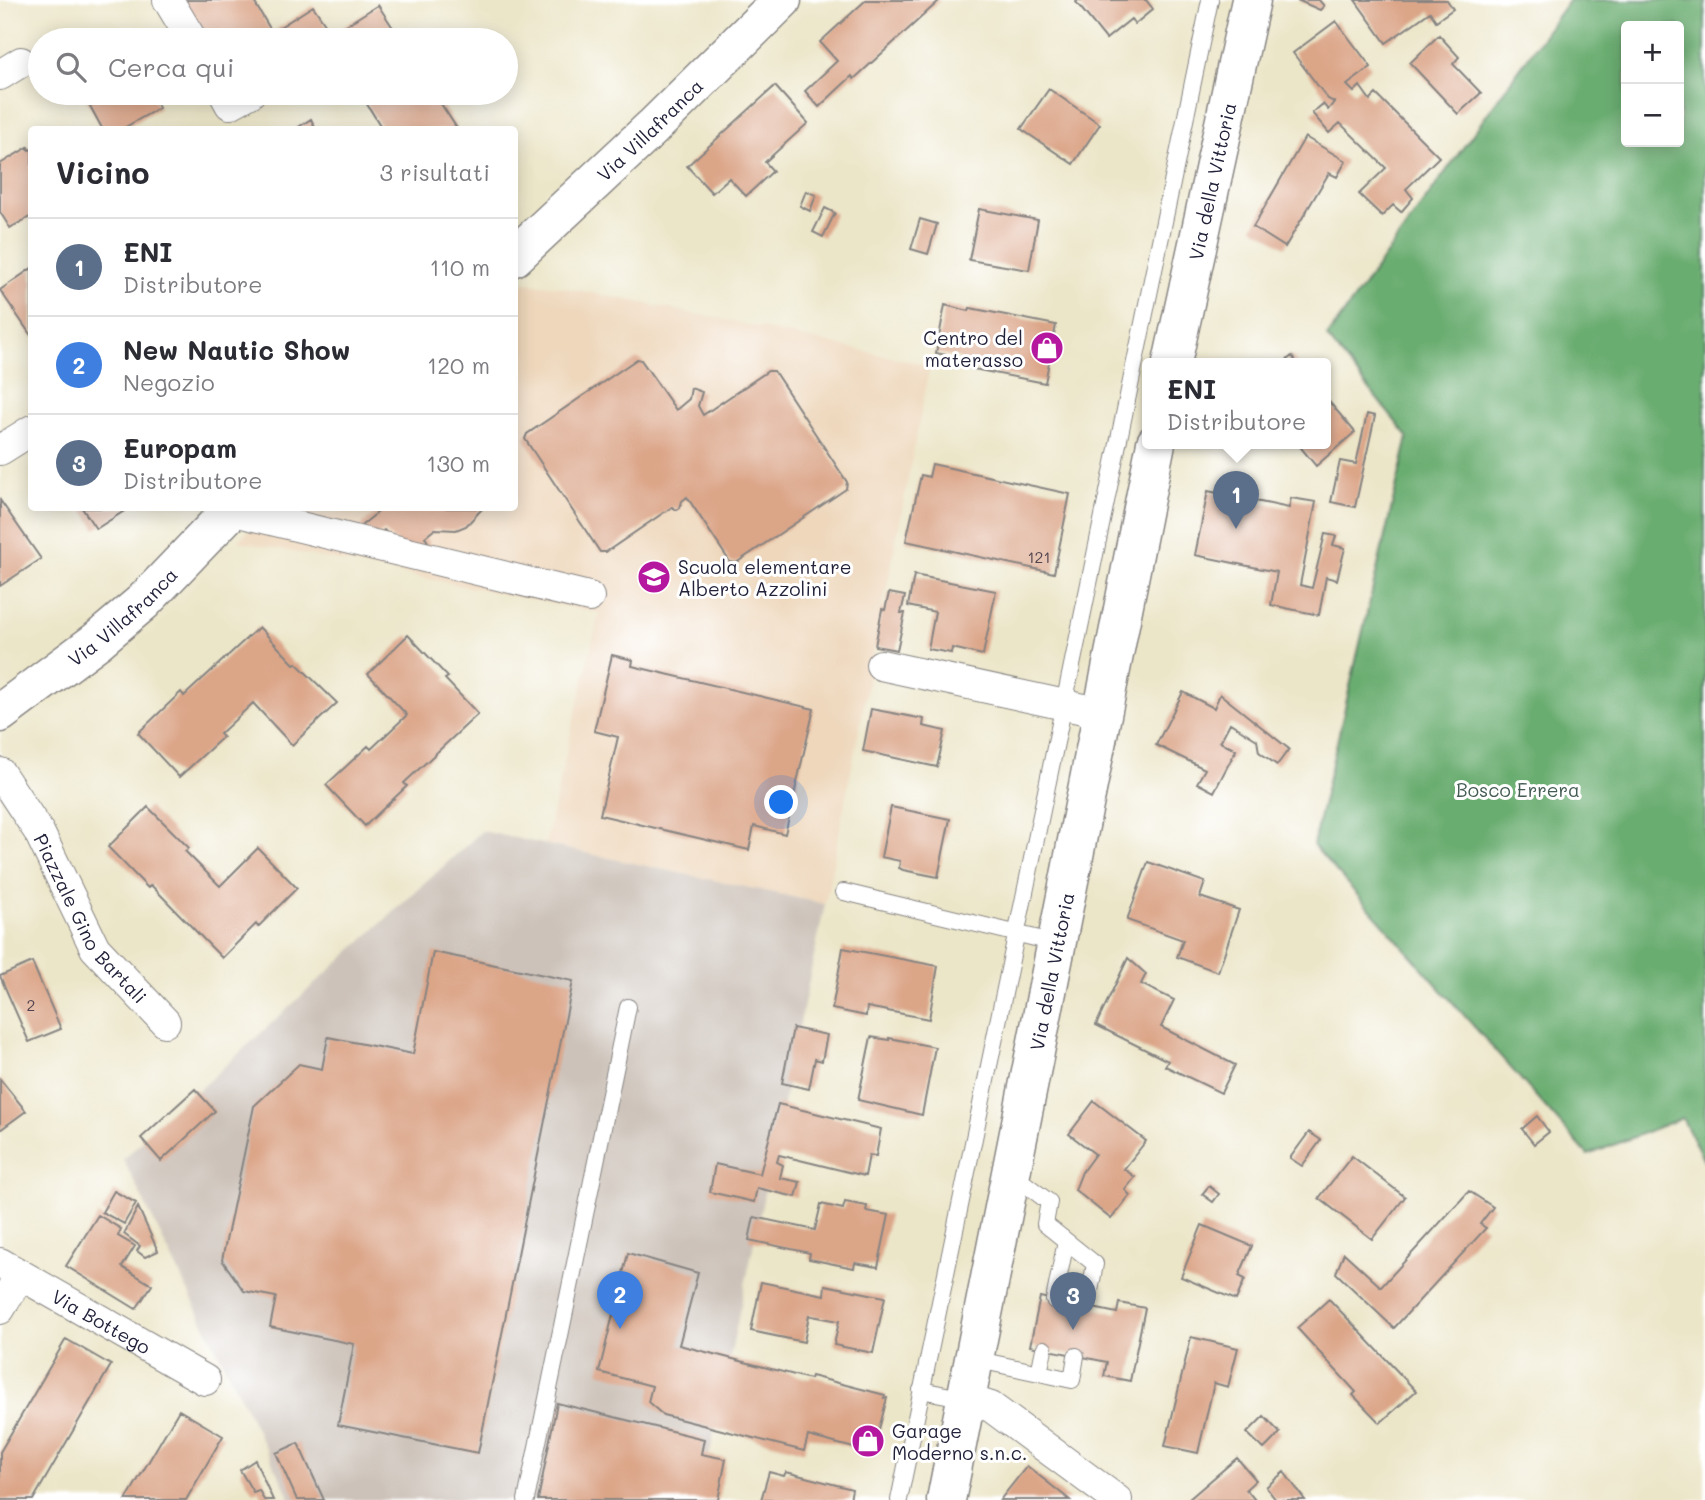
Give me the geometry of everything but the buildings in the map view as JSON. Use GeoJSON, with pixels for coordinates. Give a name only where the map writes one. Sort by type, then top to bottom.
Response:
{"type":"FeatureCollection","features":[{"type":"Feature","properties":{"kind":"main road","name":"Via Villafranca"},"geometry":{"type":"LineString","coordinates":[[518,253],[782,0]]}},
{"type":"Feature","properties":{"kind":"main road","name":"Via della Vittoria"},"geometry":{"type":"LineString","coordinates":[[1173,358],[1251,0]]}},
{"type":"Feature","properties":{"kind":"main road","name":"Via della Vittoria"},"geometry":{"type":"LineString","coordinates":[[946,1500],[1155,449]]}},
{"type":"Feature","properties":{"kind":"main road","name":"Via Villafranca"},"geometry":{"type":"LineString","coordinates":[[0,713],[97,641],[144,602],[230,511]]}},
{"type":"Feature","properties":{"kind":"street"},"geometry":{"type":"LineString","coordinates":[[168,0],[185,28]]}},
{"type":"Feature","properties":{"kind":"street"},"geometry":{"type":"LineString","coordinates":[[0,450],[28,432]]}},
{"type":"Feature","properties":{"kind":"street"},"geometry":{"type":"LineString","coordinates":[[240,511],[589,597]]}},
{"type":"Feature","properties":{"kind":"street"},"geometry":{"type":"LineString","coordinates":[[881,665],[1102,713]]}},
{"type":"Feature","properties":{"kind":"street","name":"Piazzale Gino Bartali"},"geometry":{"type":"LineString","coordinates":[[0,773],[39,832],[95,948],[165,1022]]}},
{"type":"Feature","properties":{"kind":"street"},"geometry":{"type":"LineString","coordinates":[[0,1310],[10,1269]]}},
{"type":"Feature","properties":{"kind":"street","name":"Via Bottego"},"geometry":{"type":"LineString","coordinates":[[10,1269],[205,1380]]}},
{"type":"Feature","properties":{"kind":"street"},"geometry":{"type":"LineString","coordinates":[[966,1399],[991,1406],[1117,1500]]}},
{"type":"Feature","properties":{"kind":"lane"},"geometry":{"type":"LineString","coordinates":[[899,1500],[1210,0]]}},
{"type":"Feature","properties":{"kind":"lane"},"geometry":{"type":"LineString","coordinates":[[844,892],[1056,943]]}},
{"type":"Feature","properties":{"kind":"lane"},"geometry":{"type":"LineString","coordinates":[[526,1500],[628,1007]]}},
{"type":"Feature","properties":{"kind":"lane"},"geometry":{"type":"LineString","coordinates":[[1011,1173],[1049,1202],[1045,1224],[1095,1264],[1087,1307]]}},
{"type":"Feature","properties":{"kind":"lane"},"geometry":{"type":"LineString","coordinates":[[1054,1300],[1066,1241]]}},
{"type":"Feature","properties":{"kind":"lane"},"geometry":{"type":"LineString","coordinates":[[1039,1373],[1044,1349]]}},
{"type":"Feature","properties":{"kind":"lane"},"geometry":{"type":"LineString","coordinates":[[974,1359],[1072,1380],[1076,1356]]}},
{"type":"Feature","properties":{"kind":"lane"},"geometry":{"type":"LineString","coordinates":[[921,1391],[966,1399]]}},
{"type":"Feature","properties":{"kind":"shaded area","name":"Scuola elementare Alberto Azzolini"},"geometry":{"type":"Polygon","coordinates":[[[518,282],[567,288],[722,319],[930,366],[825,904],[545,844],[599,613],[238,541],[268,511],[518,511],[518,282]]]}},
{"type":"Feature","properties":{"kind":"shaded area"},"geometry":{"type":"Polygon","coordinates":[[[482,831],[825,904],[700,1500],[291,1500],[123,1159],[482,831]]]}},
{"type":"Feature","properties":{"kind":"green space","name":"Bosco Errera"},"geometry":{"type":"Polygon","coordinates":[[[1569,0],[1705,0],[1705,1162],[1682,1118],[1588,1155],[1313,845],[1408,437],[1327,337],[1569,0]]]}},
{"type":"Feature","properties":{"kind":"place","name":"Centro del materasso"},"geometry":{"type":"Point","coordinates":[1047,348]}},
{"type":"Feature","properties":{"kind":"place","name":"ENI"},"geometry":{"type":"Point","coordinates":[1236,529]}},
{"type":"Feature","properties":{"kind":"place","name":"Scuola elementare Alberto Azzolini"},"geometry":{"type":"Point","coordinates":[654,577]}},
{"type":"Feature","properties":{"kind":"place","name":"New Nautic Show"},"geometry":{"type":"Point","coordinates":[620,1329]}},
{"type":"Feature","properties":{"kind":"place","name":"Europam"},"geometry":{"type":"Point","coordinates":[1073,1330]}},
{"type":"Feature","properties":{"kind":"place","name":"Garage Moderno s.n.c."},"geometry":{"type":"Point","coordinates":[868,1441]}}]}
